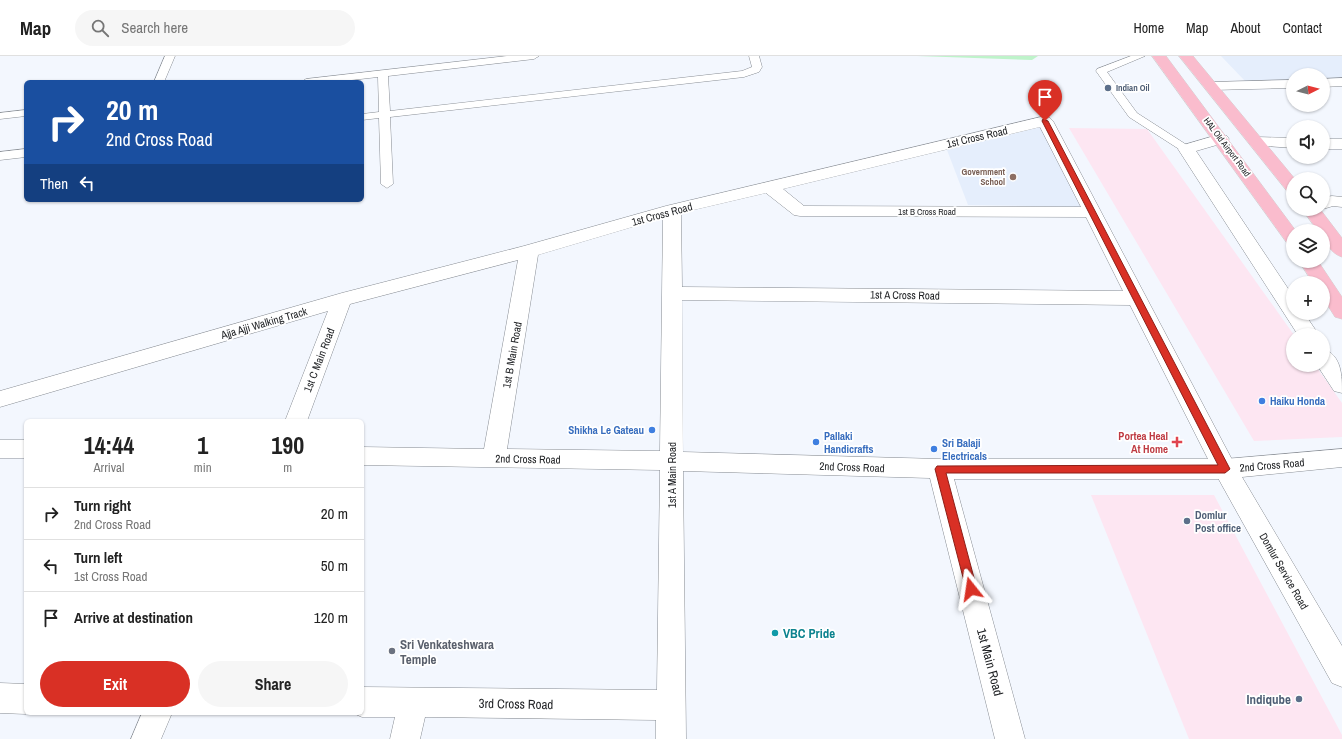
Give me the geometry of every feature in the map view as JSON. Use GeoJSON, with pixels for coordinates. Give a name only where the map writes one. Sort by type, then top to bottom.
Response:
{"type":"FeatureCollection","features":[{"type":"Feature","properties":{"kind":"main road","name":"HAL Old Airport Road"},"geometry":{"type":"LineString","coordinates":[[1159,56],[1286,229]]}},
{"type":"Feature","properties":{"kind":"main road"},"geometry":{"type":"LineString","coordinates":[[1186,56],[1286,178]]}},
{"type":"Feature","properties":{"kind":"main road"},"geometry":{"type":"LineString","coordinates":[[1316,216],[1342,251]]}},
{"type":"Feature","properties":{"kind":"main road"},"geometry":{"type":"LineString","coordinates":[[1330,294],[1342,312]]}},
{"type":"Feature","properties":{"kind":"street"},"geometry":{"type":"LineString","coordinates":[[1330,83],[1342,82]]}},
{"type":"Feature","properties":{"kind":"street"},"geometry":{"type":"LineString","coordinates":[[1212,86],[1286,84]]}},
{"type":"Feature","properties":{"kind":"street","name":"1st Cross Road"},"geometry":{"type":"LineString","coordinates":[[529,251],[672,210],[1045,121],[1138,298],[1225,469]]}},
{"type":"Feature","properties":{"kind":"street"},"geometry":{"type":"LineString","coordinates":[[1221,139],[1186,149],[1286,300]]}},
{"type":"Feature","properties":{"kind":"street"},"geometry":{"type":"LineString","coordinates":[[1257,142],[1286,143]]}},
{"type":"Feature","properties":{"kind":"street"},"geometry":{"type":"LineString","coordinates":[[1330,144],[1342,144]]}},
{"type":"Feature","properties":{"kind":"street","name":"1st B Cross Road"},"geometry":{"type":"LineString","coordinates":[[770,187],[800,211],[1093,212]]}},
{"type":"Feature","properties":{"kind":"street"},"geometry":{"type":"LineString","coordinates":[[1330,202],[1342,202]]}},
{"type":"Feature","properties":{"kind":"street","name":"1st A Main Road"},"geometry":{"type":"LineString","coordinates":[[671,739],[672,210]]}},
{"type":"Feature","properties":{"kind":"street","name":"Ajja Ajji Walking Track"},"geometry":{"type":"LineString","coordinates":[[0,399],[342,300],[529,251]]}},
{"type":"Feature","properties":{"kind":"street","name":"1st B Main Road"},"geometry":{"type":"LineString","coordinates":[[494,458],[529,251]]}},
{"type":"Feature","properties":{"kind":"street","name":"1st A Cross Road"},"geometry":{"type":"LineString","coordinates":[[672,293],[1138,298]]}},
{"type":"Feature","properties":{"kind":"street","name":"1st C Main Road"},"geometry":{"type":"LineString","coordinates":[[297,419],[342,300]]}},
{"type":"Feature","properties":{"kind":"street"},"geometry":{"type":"LineString","coordinates":[[1330,367],[1342,385]]}},
{"type":"Feature","properties":{"kind":"street"},"geometry":{"type":"LineString","coordinates":[[0,449],[24,449]]}},
{"type":"Feature","properties":{"kind":"street","name":"2nd Cross Road"},"geometry":{"type":"LineString","coordinates":[[364,456],[672,461],[940,469],[1225,469],[1342,458]]}},
{"type":"Feature","properties":{"kind":"street","name":"1st Main Road"},"geometry":{"type":"LineString","coordinates":[[940,469],[1010,739]]}},
{"type":"Feature","properties":{"kind":"street","name":"Domlur Service Road"},"geometry":{"type":"LineString","coordinates":[[1225,469],[1342,673]]}},
{"type":"Feature","properties":{"kind":"street"},"geometry":{"type":"LineString","coordinates":[[0,698],[24,698]]}},
{"type":"Feature","properties":{"kind":"street","name":"3rd Cross Road"},"geometry":{"type":"LineString","coordinates":[[364,702],[671,705]]}},
{"type":"Feature","properties":{"kind":"street"},"geometry":{"type":"LineString","coordinates":[[405,739],[413,702]]}},
{"type":"Feature","properties":{"kind":"street"},"geometry":{"type":"LineString","coordinates":[[146,739],[156,715]]}},
{"type":"Feature","properties":{"kind":"lane"},"geometry":{"type":"LineString","coordinates":[[160,80],[170,56]]}},
{"type":"Feature","properties":{"kind":"lane"},"geometry":{"type":"LineString","coordinates":[[323,80],[497,58],[534,56]]}},
{"type":"Feature","properties":{"kind":"lane"},"geometry":{"type":"LineString","coordinates":[[364,117],[744,74],[755,70],[757,66],[754,56]]}},
{"type":"Feature","properties":{"kind":"lane"},"geometry":{"type":"LineString","coordinates":[[1140,56],[1101,71],[1133,115],[1186,149]]}},
{"type":"Feature","properties":{"kind":"lane"},"geometry":{"type":"LineString","coordinates":[[383,73],[387,184]]}},
{"type":"Feature","properties":{"kind":"lane"},"geometry":{"type":"LineString","coordinates":[[0,116],[24,113]]}},
{"type":"Feature","properties":{"kind":"lane"},"geometry":{"type":"LineString","coordinates":[[0,156],[24,153]]}},
{"type":"Feature","properties":{"kind":"shaded area"},"geometry":{"type":"Polygon","coordinates":[[[1221,56],[1342,56],[1342,79],[1330,79],[1330,68],[1286,68],[1286,80],[1245,81],[1221,56]]]}},
{"type":"Feature","properties":{"kind":"shaded area","name":"Government School"},"geometry":{"type":"Polygon","coordinates":[[[1041,127],[1083,207],[968,205],[947,150],[1041,127]]]}},
{"type":"Feature","properties":{"kind":"shaded area"},"geometry":{"type":"Polygon","coordinates":[[[1069,128],[1147,129],[1289,328],[1286,328],[1286,372],[1320,372],[1342,403],[1342,437],[1254,441],[1069,128]]]}},
{"type":"Feature","properties":{"kind":"shaded area"},"geometry":{"type":"Polygon","coordinates":[[[1091,495],[1214,495],[1342,735],[1342,739],[1189,739],[1091,495]]]}},
{"type":"Feature","properties":{"kind":"green space"},"geometry":{"type":"Polygon","coordinates":[[[917,56],[1038,56],[1032,60],[917,56]]]}},
{"type":"Feature","properties":{"kind":"place","name":"Indian Oil"},"geometry":{"type":"Point","coordinates":[1108,88]}},
{"type":"Feature","properties":{"kind":"place","name":"Government School"},"geometry":{"type":"Point","coordinates":[1013,177]}},
{"type":"Feature","properties":{"kind":"place","name":"Haiku Honda"},"geometry":{"type":"Point","coordinates":[1262,401]}},
{"type":"Feature","properties":{"kind":"place","name":"Shikha Le Gateau"},"geometry":{"type":"Point","coordinates":[652,430]}},
{"type":"Feature","properties":{"kind":"place","name":"Pallaki Handicrafts"},"geometry":{"type":"Point","coordinates":[816,442]}},
{"type":"Feature","properties":{"kind":"place","name":"Portea Heal At Home"},"geometry":{"type":"Point","coordinates":[1177,442]}},
{"type":"Feature","properties":{"kind":"place","name":"Sri Balaji Electricals"},"geometry":{"type":"Point","coordinates":[934,449]}},
{"type":"Feature","properties":{"kind":"place","name":"Domlur Post office"},"geometry":{"type":"Point","coordinates":[1187,521]}},
{"type":"Feature","properties":{"kind":"place","name":"VBC Pride"},"geometry":{"type":"Point","coordinates":[775,633]}},
{"type":"Feature","properties":{"kind":"place","name":"Sri Venkateshwara Temple"},"geometry":{"type":"Point","coordinates":[392,651]}},
{"type":"Feature","properties":{"kind":"place","name":"Indiqube"},"geometry":{"type":"Point","coordinates":[1299,699]}},
{"type":"Feature","properties":{"kind":"route"},"geometry":{"type":"LineString","coordinates":[[971,589],[940,469],[1225,469],[1138,298],[1045,121]]}}]}
